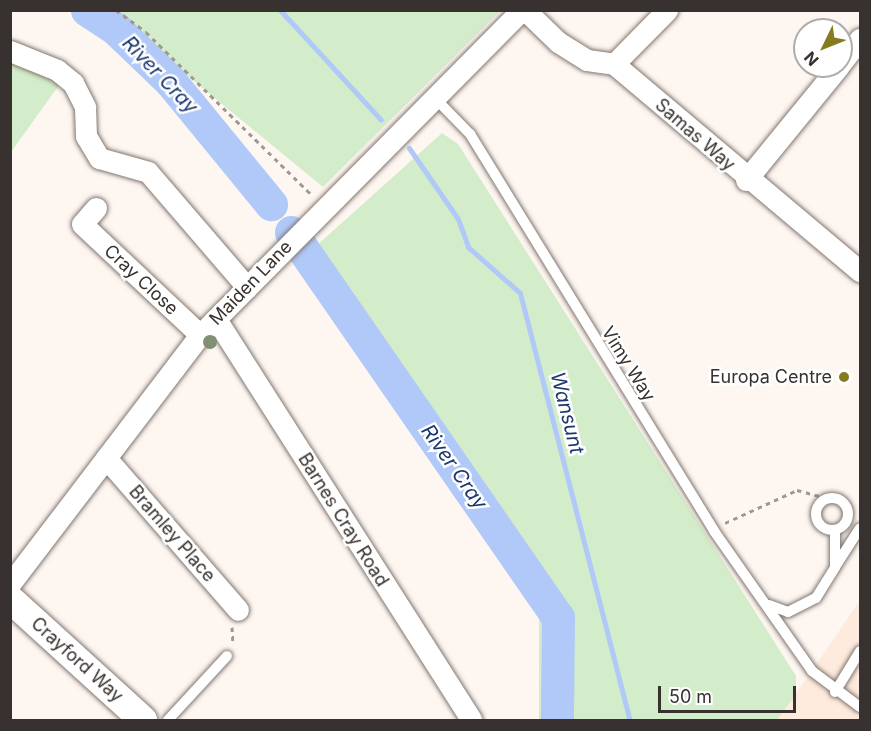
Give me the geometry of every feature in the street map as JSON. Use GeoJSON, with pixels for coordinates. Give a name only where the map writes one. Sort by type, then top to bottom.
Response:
{"type":"FeatureCollection","features":[{"type":"Feature","properties":{"kind":"main road","name":"Crayford Way"},"geometry":{"type":"LineString","coordinates":[[10,599],[143,720]]}},
{"type":"Feature","properties":{"kind":"street"},"geometry":{"type":"LineString","coordinates":[[523,10],[558,42],[587,60],[614,64],[667,10]]}},
{"type":"Feature","properties":{"kind":"street","name":"Maiden Lane"},"geometry":{"type":"LineString","coordinates":[[10,584],[200,335],[523,10]]}},
{"type":"Feature","properties":{"kind":"street"},"geometry":{"type":"LineString","coordinates":[[10,51],[57,69],[73,83],[85,107],[86,136],[99,158],[118,167],[143,169],[164,189],[247,287]]}},
{"type":"Feature","properties":{"kind":"street","name":"Samas Way"},"geometry":{"type":"LineString","coordinates":[[614,64],[746,180],[861,271]]}},
{"type":"Feature","properties":{"kind":"street"},"geometry":{"type":"LineString","coordinates":[[746,180],[829,78]]}},
{"type":"Feature","properties":{"kind":"street","name":"Cray Close"},"geometry":{"type":"LineString","coordinates":[[96,208],[76,219],[200,335]]}},
{"type":"Feature","properties":{"kind":"street","name":"Barnes Cray Road"},"geometry":{"type":"LineString","coordinates":[[216,319],[471,720]]}},
{"type":"Feature","properties":{"kind":"street","name":"Bramley Place"},"geometry":{"type":"LineString","coordinates":[[106,458],[238,610]]}},
{"type":"Feature","properties":{"kind":"lane","name":"Vimy Way"},"geometry":{"type":"LineString","coordinates":[[434,97],[470,134],[714,531],[768,604],[812,671],[835,692],[861,707]]}},
{"type":"Feature","properties":{"kind":"lane"},"geometry":{"type":"LineString","coordinates":[[826,498],[836,498],[848,509],[844,525],[835,530],[817,521],[818,505],[826,498]]}},
{"type":"Feature","properties":{"kind":"lane"},"geometry":{"type":"LineString","coordinates":[[768,604],[788,612],[816,598],[861,528]]}},
{"type":"Feature","properties":{"kind":"lane"},"geometry":{"type":"LineString","coordinates":[[835,530],[835,567]]}},
{"type":"Feature","properties":{"kind":"lane"},"geometry":{"type":"LineString","coordinates":[[835,692],[861,651]]}},
{"type":"Feature","properties":{"kind":"lane"},"geometry":{"type":"LineString","coordinates":[[168,720],[227,657]]}},
{"type":"Feature","properties":{"kind":"path"},"geometry":{"type":"LineString","coordinates":[[116,10],[146,32],[314,200]]}},
{"type":"Feature","properties":{"kind":"path"},"geometry":{"type":"LineString","coordinates":[[716,514],[722,524],[798,490],[826,498]]}},
{"type":"Feature","properties":{"kind":"path"},"geometry":{"type":"LineString","coordinates":[[227,657],[238,610]]}},
{"type":"Feature","properties":{"kind":"shaded area"},"geometry":{"type":"Polygon","coordinates":[[[860,600],[860,720],[777,720],[812,671],[860,600]]]}},
{"type":"Feature","properties":{"kind":"green space"},"geometry":{"type":"Polygon","coordinates":[[[109,11],[500,11],[323,187],[109,11]]]}},
{"type":"Feature","properties":{"kind":"green space"},"geometry":{"type":"Polygon","coordinates":[[[11,61],[62,81],[11,152],[11,61]]]}},
{"type":"Feature","properties":{"kind":"green space"},"geometry":{"type":"Polygon","coordinates":[[[442,133],[458,144],[796,676],[796,694],[777,720],[539,720],[539,596],[295,265],[442,133]]]}},
{"type":"Feature","properties":{"kind":"waterway","name":"River Cray"},"geometry":{"type":"LineString","coordinates":[[87,10],[116,29],[171,82],[271,204]]}},
{"type":"Feature","properties":{"kind":"waterway","name":"Wansunt"},"geometry":{"type":"LineString","coordinates":[[280,10],[381,120]]}},
{"type":"Feature","properties":{"kind":"waterway","name":"Wansunt"},"geometry":{"type":"LineString","coordinates":[[409,148],[458,219],[468,247],[520,293],[630,720]]}},
{"type":"Feature","properties":{"kind":"waterway","name":"River Cray"},"geometry":{"type":"LineString","coordinates":[[291,232],[558,617],[557,720]]}},
{"type":"Feature","properties":{"kind":"place","name":"Europa Centre"},"geometry":{"type":"Point","coordinates":[844,377]}}]}
